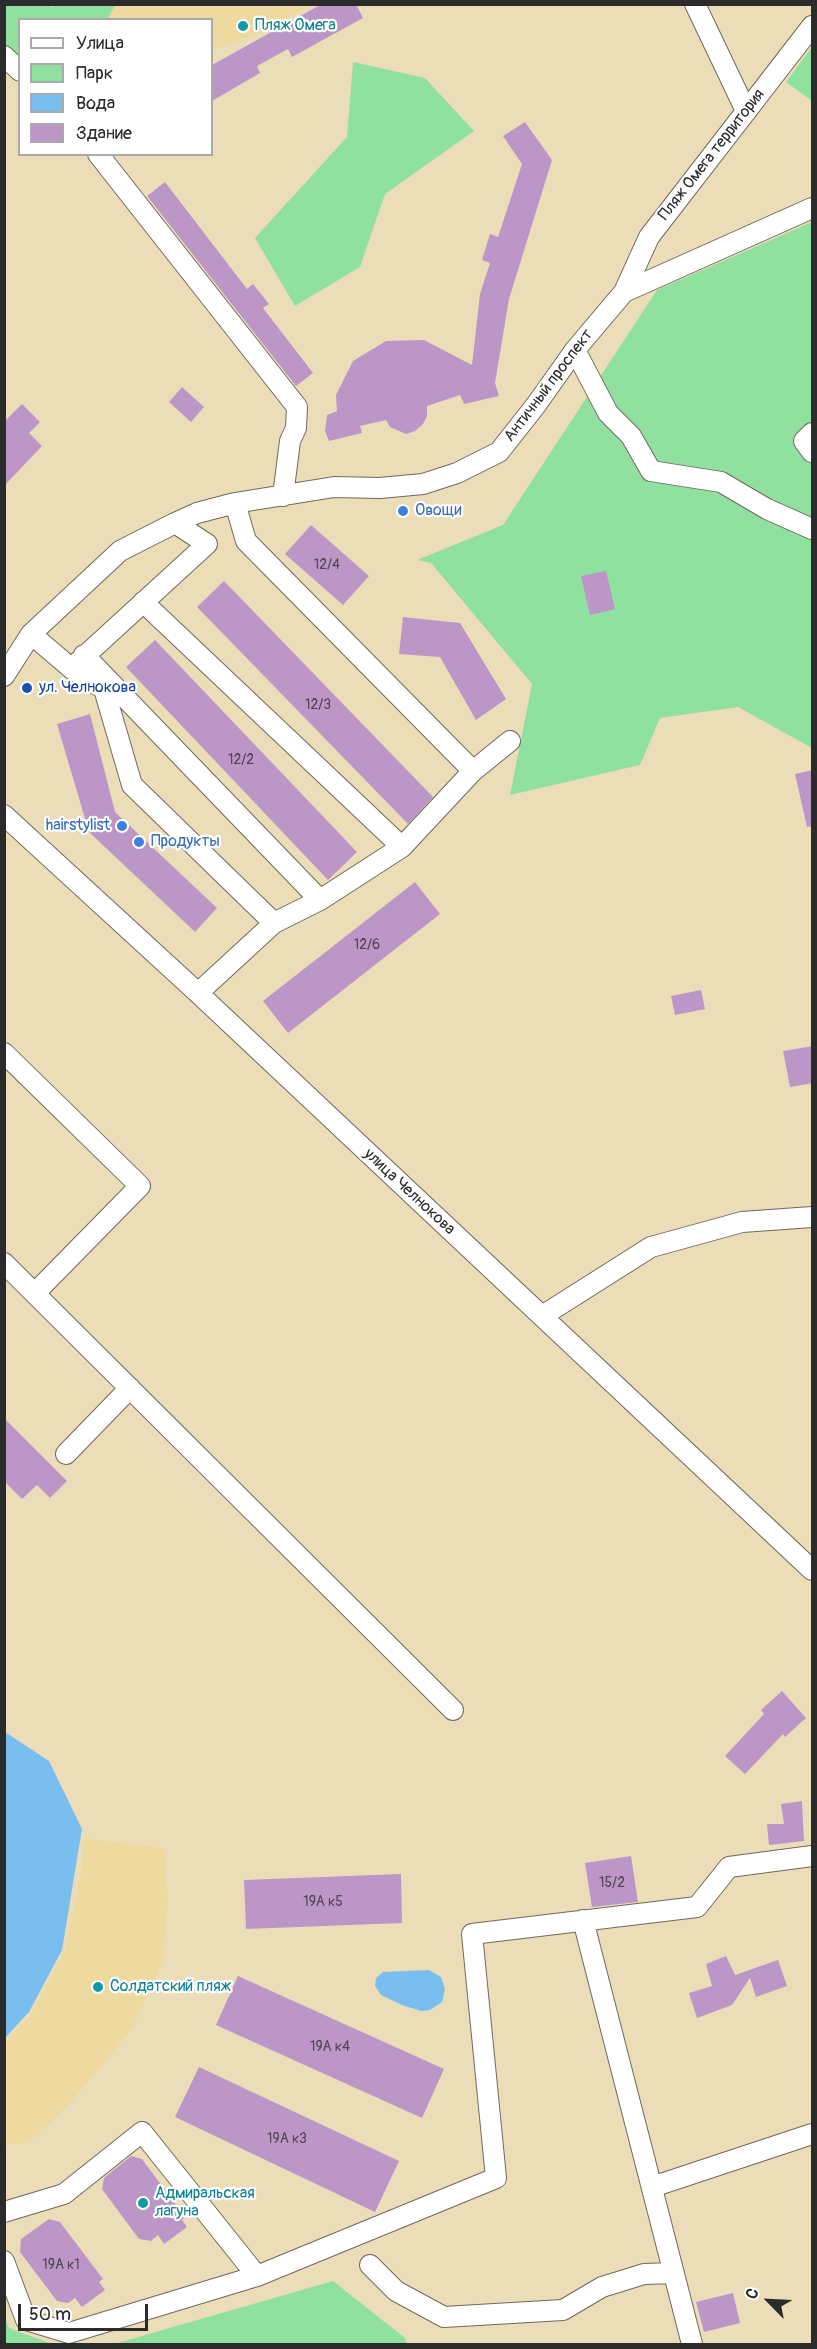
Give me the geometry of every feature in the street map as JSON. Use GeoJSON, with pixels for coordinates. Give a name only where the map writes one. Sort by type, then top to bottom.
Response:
{"type":"FeatureCollection","features":[{"type":"Feature","properties":{"kind":"street"},"geometry":{"type":"LineString","coordinates":[[695,4],[746,111]]}},
{"type":"Feature","properties":{"kind":"street","name":"Пляж Омега территория"},"geometry":{"type":"LineString","coordinates":[[624,292],[649,237],[813,26]]}},
{"type":"Feature","properties":{"kind":"street"},"geometry":{"type":"LineString","coordinates":[[4,56],[18,69]]}},
{"type":"Feature","properties":{"kind":"street"},"geometry":{"type":"LineString","coordinates":[[100,156],[297,407],[296,428],[290,441],[284,496]]}},
{"type":"Feature","properties":{"kind":"street","name":"Античный проспект"},"geometry":{"type":"LineString","coordinates":[[4,676],[31,634],[120,551],[197,513],[235,503],[334,487],[380,488],[423,483],[457,473],[499,452],[575,351],[624,292],[813,208]]}},
{"type":"Feature","properties":{"kind":"street"},"geometry":{"type":"LineString","coordinates":[[575,351],[608,413],[631,436],[651,471],[721,482],[767,509],[813,529]]}},
{"type":"Feature","properties":{"kind":"street"},"geometry":{"type":"LineString","coordinates":[[813,433],[804,441],[813,452]]}},
{"type":"Feature","properties":{"kind":"street"},"geometry":{"type":"LineString","coordinates":[[235,503],[246,541],[473,771]]}},
{"type":"Feature","properties":{"kind":"street"},"geometry":{"type":"LineString","coordinates":[[78,662],[207,544],[175,523]]}},
{"type":"Feature","properties":{"kind":"street"},"geometry":{"type":"LineString","coordinates":[[143,602],[402,847]]}},
{"type":"Feature","properties":{"kind":"street"},"geometry":{"type":"LineString","coordinates":[[31,634],[78,662],[320,900]]}},
{"type":"Feature","properties":{"kind":"street"},"geometry":{"type":"LineString","coordinates":[[78,662],[104,689],[132,785],[274,923]]}},
{"type":"Feature","properties":{"kind":"street"},"geometry":{"type":"LineString","coordinates":[[198,993],[274,923],[320,900],[402,847],[473,771],[510,741]]}},
{"type":"Feature","properties":{"kind":"street","name":"улица Челнокова"},"geometry":{"type":"LineString","coordinates":[[4,815],[198,993],[813,1570]]}},
{"type":"Feature","properties":{"kind":"street"},"geometry":{"type":"LineString","coordinates":[[4,1053],[140,1186],[35,1293]]}},
{"type":"Feature","properties":{"kind":"street"},"geometry":{"type":"LineString","coordinates":[[542,1316],[651,1247],[742,1222],[813,1217]]}},
{"type":"Feature","properties":{"kind":"street"},"geometry":{"type":"LineString","coordinates":[[4,1263],[453,1710]]}},
{"type":"Feature","properties":{"kind":"street"},"geometry":{"type":"LineString","coordinates":[[66,1454],[130,1388]]}},
{"type":"Feature","properties":{"kind":"street"},"geometry":{"type":"LineString","coordinates":[[4,2261],[26,2320],[69,2332],[257,2276],[496,2178],[472,1934],[697,1907],[729,1867],[813,1856]]}},
{"type":"Feature","properties":{"kind":"street"},"geometry":{"type":"LineString","coordinates":[[583,1920],[692,2344]]}},
{"type":"Feature","properties":{"kind":"street"},"geometry":{"type":"LineString","coordinates":[[4,2212],[64,2194],[142,2132],[257,2276]]}},
{"type":"Feature","properties":{"kind":"street"},"geometry":{"type":"LineString","coordinates":[[652,2187],[813,2134]]}},
{"type":"Feature","properties":{"kind":"street"},"geometry":{"type":"LineString","coordinates":[[370,2265],[396,2291],[444,2317],[563,2310],[603,2287],[645,2274],[674,2273]]}},
{"type":"Feature","properties":{"kind":"green space"},"geometry":{"type":"Polygon","coordinates":[[[55,4],[115,5],[108,18],[18,18],[18,81],[5,66],[5,5],[49,5],[52,7],[55,4]]]}},
{"type":"Feature","properties":{"kind":"green space"},"geometry":{"type":"Polygon","coordinates":[[[812,47],[812,101],[786,82],[812,47]]]}},
{"type":"Feature","properties":{"kind":"green space"},"geometry":{"type":"Polygon","coordinates":[[[353,62],[425,78],[474,131],[385,194],[360,267],[295,306],[255,238],[347,137],[353,62]]]}},
{"type":"Feature","properties":{"kind":"green space"},"geometry":{"type":"Polygon","coordinates":[[[812,222],[812,748],[738,707],[660,718],[640,765],[510,795],[532,684],[431,563],[417,560],[503,525],[657,290],[812,222]]]}},
{"type":"Feature","properties":{"kind":"green space"},"geometry":{"type":"Polygon","coordinates":[[[333,2281],[405,2338],[407,2344],[114,2344],[333,2281]]]}},
{"type":"Feature","properties":{"kind":"green space"},"geometry":{"type":"Polygon","coordinates":[[[4,2316],[9,2328],[52,2344],[5,2344],[4,2316]]]}},
{"type":"Feature","properties":{"kind":"sand","name":"Пляж Омега"},"geometry":{"type":"Polygon","coordinates":[[[115,4],[311,5],[262,32],[213,50],[213,18],[108,18],[115,4]]]}},
{"type":"Feature","properties":{"kind":"sand","name":"Солдатский пляж"},"geometry":{"type":"Polygon","coordinates":[[[84,1838],[164,1848],[168,1900],[163,1960],[133,2028],[65,2109],[29,2142],[5,2145],[5,2042],[31,2014],[65,1950],[82,1868],[84,1838]]]}},
{"type":"Feature","properties":{"kind":"water"},"geometry":{"type":"Polygon","coordinates":[[[5,1732],[49,1761],[82,1829],[62,1950],[29,2012],[5,2038],[5,1732]]]}},
{"type":"Feature","properties":{"kind":"water"},"geometry":{"type":"Polygon","coordinates":[[[429,1970],[441,1977],[445,1989],[442,2002],[430,2010],[421,2011],[402,2005],[381,1995],[375,1986],[376,1978],[383,1972],[429,1970]]]}},
{"type":"Feature","properties":{"kind":"building"},"geometry":{"type":"Polygon","coordinates":[[[356,4],[363,18],[292,57],[288,49],[257,66],[260,73],[213,100],[213,64],[320,5],[356,4]]]}},
{"type":"Feature","properties":{"kind":"building"},"geometry":{"type":"Polygon","coordinates":[[[525,122],[552,160],[509,299],[495,383],[499,396],[464,404],[460,395],[427,406],[427,416],[423,424],[415,431],[406,434],[390,427],[386,420],[360,426],[362,433],[329,441],[325,431],[327,415],[337,411],[336,395],[353,361],[386,341],[424,340],[472,365],[480,294],[490,263],[482,260],[490,234],[498,237],[522,164],[503,136],[525,122]]]}},
{"type":"Feature","properties":{"kind":"building"},"geometry":{"type":"Polygon","coordinates":[[[165,182],[247,289],[253,284],[269,304],[263,308],[313,373],[296,386],[147,196],[165,182]]]}},
{"type":"Feature","properties":{"kind":"building"},"geometry":{"type":"Polygon","coordinates":[[[182,387],[204,407],[191,422],[169,402],[182,387]]]}},
{"type":"Feature","properties":{"kind":"building"},"geometry":{"type":"Polygon","coordinates":[[[22,404],[40,422],[29,433],[42,446],[4,486],[4,422],[22,404]]]}},
{"type":"Feature","properties":{"kind":"building"},"geometry":{"type":"Polygon","coordinates":[[[311,525],[369,576],[343,605],[285,554],[311,525]]]}},
{"type":"Feature","properties":{"kind":"building"},"geometry":{"type":"Polygon","coordinates":[[[606,571],[615,609],[590,615],[581,576],[606,571]]]}},
{"type":"Feature","properties":{"kind":"building"},"geometry":{"type":"Polygon","coordinates":[[[224,581],[433,797],[408,824],[197,607],[224,581]]]}},
{"type":"Feature","properties":{"kind":"building"},"geometry":{"type":"Polygon","coordinates":[[[403,617],[460,623],[506,699],[476,720],[440,657],[399,654],[403,617]]]}},
{"type":"Feature","properties":{"kind":"building"},"geometry":{"type":"Polygon","coordinates":[[[155,640],[357,852],[328,880],[126,667],[155,640]]]}},
{"type":"Feature","properties":{"kind":"building"},"geometry":{"type":"Polygon","coordinates":[[[90,714],[115,812],[217,908],[195,932],[89,832],[57,724],[90,714]]]}},
{"type":"Feature","properties":{"kind":"building"},"geometry":{"type":"Polygon","coordinates":[[[813,770],[813,826],[807,827],[795,774],[813,770]]]}},
{"type":"Feature","properties":{"kind":"building"},"geometry":{"type":"Polygon","coordinates":[[[415,882],[440,914],[288,1033],[263,1001],[415,882]]]}},
{"type":"Feature","properties":{"kind":"building"},"geometry":{"type":"Polygon","coordinates":[[[701,990],[705,1009],[675,1015],[671,996],[701,990]]]}},
{"type":"Feature","properties":{"kind":"building"},"geometry":{"type":"Polygon","coordinates":[[[813,1046],[813,1083],[790,1087],[783,1051],[813,1046]]]}},
{"type":"Feature","properties":{"kind":"building"},"geometry":{"type":"Polygon","coordinates":[[[4,1418],[67,1481],[50,1498],[37,1485],[22,1499],[4,1481],[4,1418]]]}},
{"type":"Feature","properties":{"kind":"building"},"geometry":{"type":"Polygon","coordinates":[[[782,1691],[806,1718],[785,1737],[783,1734],[745,1774],[725,1756],[764,1714],[761,1710],[782,1691]]]}},
{"type":"Feature","properties":{"kind":"building"},"geometry":{"type":"Polygon","coordinates":[[[802,1801],[804,1841],[769,1845],[767,1824],[784,1824],[781,1804],[802,1801]]]}},
{"type":"Feature","properties":{"kind":"building"},"geometry":{"type":"Polygon","coordinates":[[[631,1856],[638,1902],[592,1907],[585,1863],[631,1856]]]}},
{"type":"Feature","properties":{"kind":"building"},"geometry":{"type":"Polygon","coordinates":[[[401,1874],[402,1923],[246,1929],[244,1880],[401,1874]]]}},
{"type":"Feature","properties":{"kind":"building"},"geometry":{"type":"Polygon","coordinates":[[[726,1956],[735,1975],[778,1960],[787,1986],[756,1997],[750,1978],[732,2005],[697,2018],[689,1993],[712,1986],[706,1964],[726,1956]]]}},
{"type":"Feature","properties":{"kind":"building"},"geometry":{"type":"Polygon","coordinates":[[[238,1976],[444,2069],[422,2118],[216,2025],[238,1976]]]}},
{"type":"Feature","properties":{"kind":"building"},"geometry":{"type":"Polygon","coordinates":[[[199,2067],[399,2161],[375,2212],[175,2117],[199,2067]]]}},
{"type":"Feature","properties":{"kind":"building","name":"Адмиральская лагуна"},"geometry":{"type":"Polygon","coordinates":[[[131,2156],[142,2159],[185,2217],[182,2220],[187,2227],[164,2244],[158,2235],[151,2241],[139,2239],[102,2189],[104,2178],[131,2156]]]}},
{"type":"Feature","properties":{"kind":"building"},"geometry":{"type":"Polygon","coordinates":[[[49,2219],[60,2222],[103,2279],[99,2282],[105,2290],[82,2307],[75,2298],[68,2303],[57,2301],[20,2252],[21,2239],[49,2219]]]}},
{"type":"Feature","properties":{"kind":"building"},"geometry":{"type":"Polygon","coordinates":[[[733,2293],[740,2323],[704,2332],[696,2302],[733,2293]]]}},
{"type":"Feature","properties":{"kind":"place","name":"Пляж Омега"},"geometry":{"type":"Point","coordinates":[243,26]}},
{"type":"Feature","properties":{"kind":"place","name":"Овощи"},"geometry":{"type":"Point","coordinates":[403,511]}},
{"type":"Feature","properties":{"kind":"place","name":"ул. Челнокова"},"geometry":{"type":"Point","coordinates":[27,688]}},
{"type":"Feature","properties":{"kind":"place","name":"hairstylist"},"geometry":{"type":"Point","coordinates":[122,826]}},
{"type":"Feature","properties":{"kind":"place","name":"Продукты"},"geometry":{"type":"Point","coordinates":[139,842]}},
{"type":"Feature","properties":{"kind":"place","name":"Солдатский пляж"},"geometry":{"type":"Point","coordinates":[98,1987]}},
{"type":"Feature","properties":{"kind":"place","name":"Адмиральская лагуна"},"geometry":{"type":"Point","coordinates":[143,2203]}}]}
